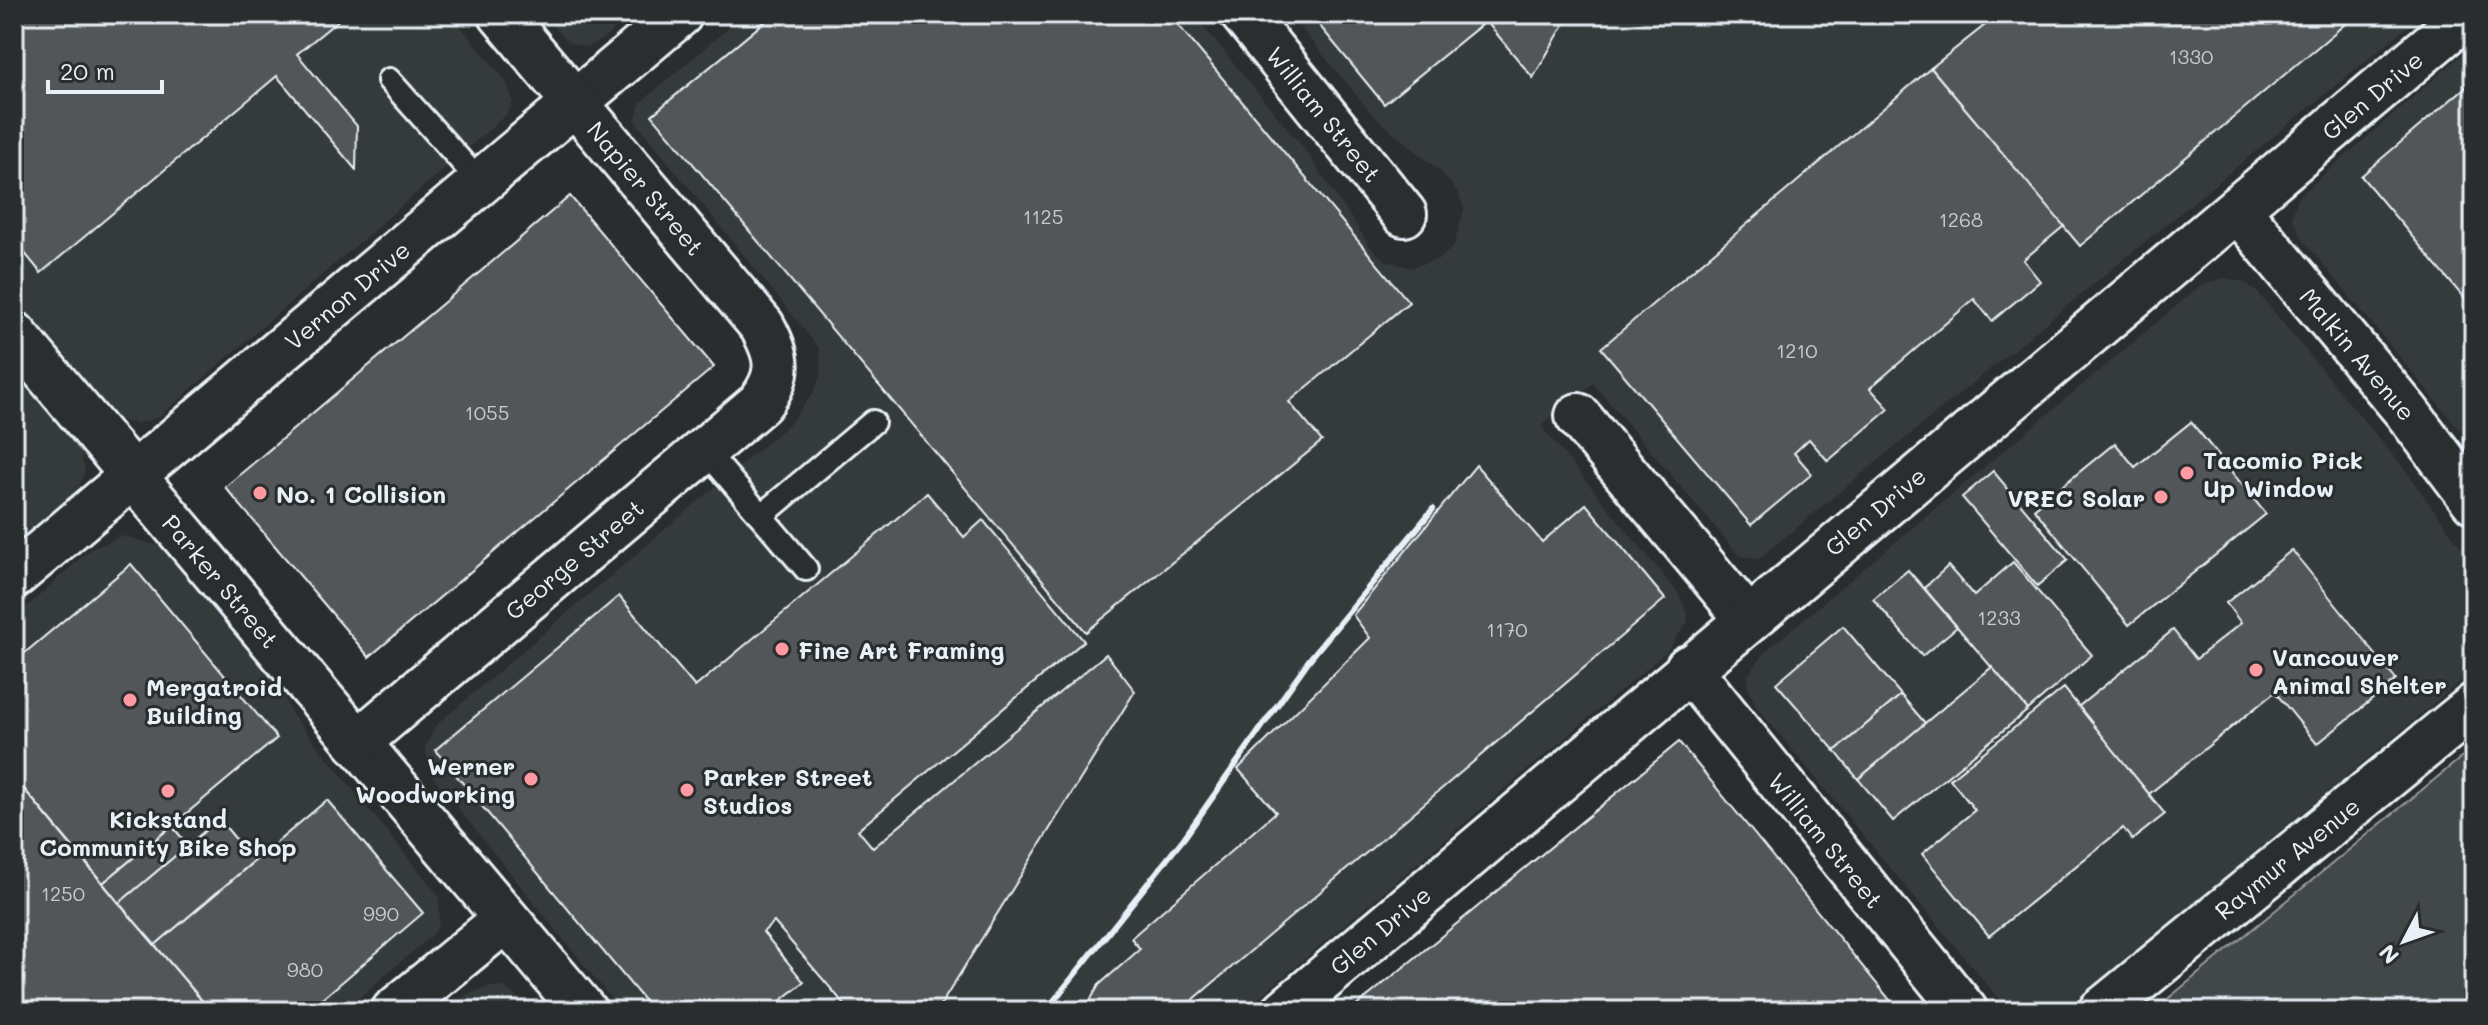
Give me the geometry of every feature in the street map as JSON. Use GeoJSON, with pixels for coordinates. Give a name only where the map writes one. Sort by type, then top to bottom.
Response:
{"type":"FeatureCollection","features":[{"type":"Feature","properties":{"kind":"street","name":"Napier Street"},"geometry":{"type":"LineString","coordinates":[[501,14],[762,326],[774,347],[779,368]]}},
{"type":"Feature","properties":{"kind":"street","name":"Vernon Drive"},"geometry":{"type":"LineString","coordinates":[[14,576],[680,14]]}},
{"type":"Feature","properties":{"kind":"street","name":"William Street"},"geometry":{"type":"LineString","coordinates":[[1243,14],[1404,214]]}},
{"type":"Feature","properties":{"kind":"street","name":"Glen Drive"},"geometry":{"type":"LineString","coordinates":[[1285,1011],[1747,618],[2238,210],[2468,14]]}},
{"type":"Feature","properties":{"kind":"street","name":"Malkin Avenue"},"geometry":{"type":"LineString","coordinates":[[2238,210],[2406,411],[2474,501]]}},
{"type":"Feature","properties":{"kind":"street","name":"Parker Street"},"geometry":{"type":"LineString","coordinates":[[14,334],[584,1011]]}},
{"type":"Feature","properties":{"kind":"street","name":"George Street"},"geometry":{"type":"LineString","coordinates":[[357,743],[760,403],[774,385],[779,368]]}},
{"type":"Feature","properties":{"kind":"street"},"geometry":{"type":"LineString","coordinates":[[1578,416],[1747,618]]}},
{"type":"Feature","properties":{"kind":"street","name":"William Street"},"geometry":{"type":"LineString","coordinates":[[1688,668],[1965,1011]]}},
{"type":"Feature","properties":{"kind":"street","name":"Raymur Avenue"},"geometry":{"type":"LineString","coordinates":[[2101,1011],[2474,706]]}},
{"type":"Feature","properties":{"kind":"street"},"geometry":{"type":"LineString","coordinates":[[394,1011],[506,919]]}},
{"type":"Feature","properties":{"kind":"lane"},"geometry":{"type":"LineString","coordinates":[[389,80],[480,182]]}},
{"type":"Feature","properties":{"kind":"lane"},"geometry":{"type":"LineString","coordinates":[[761,516],[873,422]]}},
{"type":"Feature","properties":{"kind":"lane"},"geometry":{"type":"LineString","coordinates":[[705,450],[806,569]]}},
{"type":"Feature","properties":{"kind":"shaded area"},"geometry":{"type":"Polygon","coordinates":[[[14,14],[450,14],[506,81],[513,101],[507,114],[159,417],[136,424],[123,421],[105,408],[14,296],[14,14]]]}},
{"type":"Feature","properties":{"kind":"shaded area"},"geometry":{"type":"Polygon","coordinates":[[[541,14],[632,14],[602,40],[585,47],[568,42],[541,14]]]}},
{"type":"Feature","properties":{"kind":"shaded area"},"geometry":{"type":"Polygon","coordinates":[[[745,14],[1193,14],[1305,150],[1372,249],[1385,260],[1410,268],[1441,258],[1454,246],[1464,210],[1458,192],[1441,172],[1374,116],[1289,14],[2423,14],[1758,559],[1739,555],[1593,383],[1541,426],[1678,593],[1688,615],[1687,623],[1666,652],[1243,1011],[621,1011],[433,777],[425,749],[435,726],[790,423],[814,392],[821,373],[819,348],[635,121],[640,103],[745,14]]]}},
{"type":"Feature","properties":{"kind":"shaded area"},"geometry":{"type":"Polygon","coordinates":[[[2474,44],[2474,447],[2304,241],[2292,217],[2298,197],[2474,44]]]}},
{"type":"Feature","properties":{"kind":"shaded area"},"geometry":{"type":"Polygon","coordinates":[[[2223,278],[2244,282],[2258,293],[2405,470],[2474,565],[2474,670],[2067,1009],[2009,1011],[1755,705],[1748,687],[1748,675],[1768,649],[2200,286],[2223,278]]]}},
{"type":"Feature","properties":{"kind":"shaded area"},"geometry":{"type":"Polygon","coordinates":[[[14,360],[74,431],[85,470],[80,485],[14,555],[14,360]]]}},
{"type":"Feature","properties":{"kind":"shaded area"},"geometry":{"type":"Polygon","coordinates":[[[122,536],[159,546],[173,556],[271,667],[291,713],[439,896],[439,924],[434,933],[344,1011],[14,1011],[14,618],[90,550],[122,536]]]}},
{"type":"Feature","properties":{"kind":"shaded area"},"geometry":{"type":"Polygon","coordinates":[[[2474,747],[2474,1011],[2153,1011],[2474,747]]]}},
{"type":"Feature","properties":{"kind":"shaded area"},"geometry":{"type":"Polygon","coordinates":[[[488,987],[504,987],[534,1011],[447,1011],[466,995],[488,987]]]}},
{"type":"Feature","properties":{"kind":"building"},"geometry":{"type":"Polygon","coordinates":[[[24,14],[346,14],[297,54],[357,126],[356,170],[277,76],[41,273],[14,240],[14,22],[24,14]]]}},
{"type":"Feature","properties":{"kind":"building"},"geometry":{"type":"Polygon","coordinates":[[[774,14],[1169,14],[1409,302],[1289,402],[1322,441],[1086,632],[652,115],[774,14]]]}},
{"type":"Feature","properties":{"kind":"building"},"geometry":{"type":"Polygon","coordinates":[[[1310,14],[1570,14],[1533,78],[1486,21],[1384,104],[1310,14]]]}},
{"type":"Feature","properties":{"kind":"building"},"geometry":{"type":"Polygon","coordinates":[[[1999,14],[2357,14],[2080,246],[1931,68],[1999,14]]]}},
{"type":"Feature","properties":{"kind":"building"},"geometry":{"type":"Polygon","coordinates":[[[1931,68],[2064,226],[2023,260],[2040,281],[1992,321],[1974,299],[1870,388],[1889,409],[1828,461],[1809,439],[1794,453],[1812,474],[1751,525],[1601,348],[1931,68]]]}},
{"type":"Feature","properties":{"kind":"building"},"geometry":{"type":"Polygon","coordinates":[[[2474,80],[2474,310],[2361,176],[2474,80]]]}},
{"type":"Feature","properties":{"kind":"building"},"geometry":{"type":"Polygon","coordinates":[[[570,196],[714,367],[369,657],[225,487],[570,196]]]}},
{"type":"Feature","properties":{"kind":"building"},"geometry":{"type":"Polygon","coordinates":[[[2191,422],[2266,514],[2129,625],[2034,509],[2115,443],[2135,467],[2191,422]]]}},
{"type":"Feature","properties":{"kind":"building"},"geometry":{"type":"Polygon","coordinates":[[[1476,465],[1542,542],[1586,504],[1665,599],[1180,1011],[1084,1011],[1099,985],[1140,949],[1131,938],[1276,812],[1238,769],[1370,638],[1353,615],[1476,465]]]}},
{"type":"Feature","properties":{"kind":"building"},"geometry":{"type":"Polygon","coordinates":[[[1993,471],[2068,560],[2037,586],[1962,497],[1993,471]]]}},
{"type":"Feature","properties":{"kind":"building","name":"Parker Street Studios"},"geometry":{"type":"Polygon","coordinates":[[[927,493],[964,537],[983,520],[1084,641],[858,830],[873,848],[1106,654],[1135,691],[937,1011],[850,1011],[774,922],[763,932],[804,982],[777,1004],[783,1011],[653,1011],[435,750],[619,596],[695,687],[927,493]]]}},
{"type":"Feature","properties":{"kind":"building","name":"Vancouver Animal Shelter"},"geometry":{"type":"Polygon","coordinates":[[[2292,550],[2396,680],[2317,744],[2275,692],[2149,794],[2078,707],[2173,630],[2196,659],[2241,623],[2226,603],[2292,550]]]}},
{"type":"Feature","properties":{"kind":"building"},"geometry":{"type":"Polygon","coordinates":[[[2013,562],[2092,655],[2028,710],[1924,588],[1948,566],[1974,596],[2013,562]]]}},
{"type":"Feature","properties":{"kind":"building","name":"Mergatroid Building"},"geometry":{"type":"Polygon","coordinates":[[[131,564],[277,738],[103,883],[14,777],[14,662],[131,564]]]}},
{"type":"Feature","properties":{"kind":"building"},"geometry":{"type":"Polygon","coordinates":[[[1908,570],[1957,627],[1922,656],[1873,599],[1908,570]]]}},
{"type":"Feature","properties":{"kind":"building"},"geometry":{"type":"Polygon","coordinates":[[[1843,626],[1901,695],[1835,751],[1776,683],[1843,626]]]}},
{"type":"Feature","properties":{"kind":"building"},"geometry":{"type":"Polygon","coordinates":[[[1992,667],[2028,710],[1893,821],[1858,779],[1992,667]]]}},
{"type":"Feature","properties":{"kind":"building"},"geometry":{"type":"Polygon","coordinates":[[[2064,688],[2165,814],[2132,840],[2123,828],[1989,936],[1922,854],[1975,810],[1950,779],[2064,688]]]}},
{"type":"Feature","properties":{"kind":"building"},"geometry":{"type":"Polygon","coordinates":[[[1901,695],[1925,723],[1858,779],[1835,751],[1901,695]]]}},
{"type":"Feature","properties":{"kind":"building"},"geometry":{"type":"Polygon","coordinates":[[[1679,742],[1899,1011],[1350,1011],[1679,742]]]}},
{"type":"Feature","properties":{"kind":"building"},"geometry":{"type":"Polygon","coordinates":[[[14,777],[119,903],[211,1011],[14,1011],[14,777]]]}},
{"type":"Feature","properties":{"kind":"building"},"geometry":{"type":"Polygon","coordinates":[[[327,800],[423,913],[308,1011],[211,1011],[155,945],[327,800]]]}},
{"type":"Feature","properties":{"kind":"building"},"geometry":{"type":"Polygon","coordinates":[[[219,819],[254,861],[155,945],[119,903],[219,819]]]}},
{"type":"Feature","properties":{"kind":"building"},"geometry":{"type":"Polygon","coordinates":[[[172,826],[188,845],[119,903],[103,883],[172,826]]]}},
{"type":"Feature","properties":{"kind":"railway"},"geometry":{"type":"LineString","coordinates":[[1052,1003],[1184,838],[1309,660],[1433,509]]}},
{"type":"Feature","properties":{"kind":"place","name":"Tacomio Pick Up Window"},"geometry":{"type":"Point","coordinates":[2187,473]}},
{"type":"Feature","properties":{"kind":"place","name":"No. 1 Collision"},"geometry":{"type":"Point","coordinates":[260,493]}},
{"type":"Feature","properties":{"kind":"place","name":"VREC Solar"},"geometry":{"type":"Point","coordinates":[2161,497]}},
{"type":"Feature","properties":{"kind":"place","name":"Fine Art Framing"},"geometry":{"type":"Point","coordinates":[782,649]}},
{"type":"Feature","properties":{"kind":"place","name":"Vancouver Animal Shelter"},"geometry":{"type":"Point","coordinates":[2256,670]}},
{"type":"Feature","properties":{"kind":"place","name":"Mergatroid Building"},"geometry":{"type":"Point","coordinates":[130,700]}},
{"type":"Feature","properties":{"kind":"place","name":"Werner Woodworking"},"geometry":{"type":"Point","coordinates":[531,779]}},
{"type":"Feature","properties":{"kind":"place","name":"Parker Street Studios"},"geometry":{"type":"Point","coordinates":[687,790]}},
{"type":"Feature","properties":{"kind":"place","name":"Kickstand Community Bike Shop"},"geometry":{"type":"Point","coordinates":[168,791]}}]}
